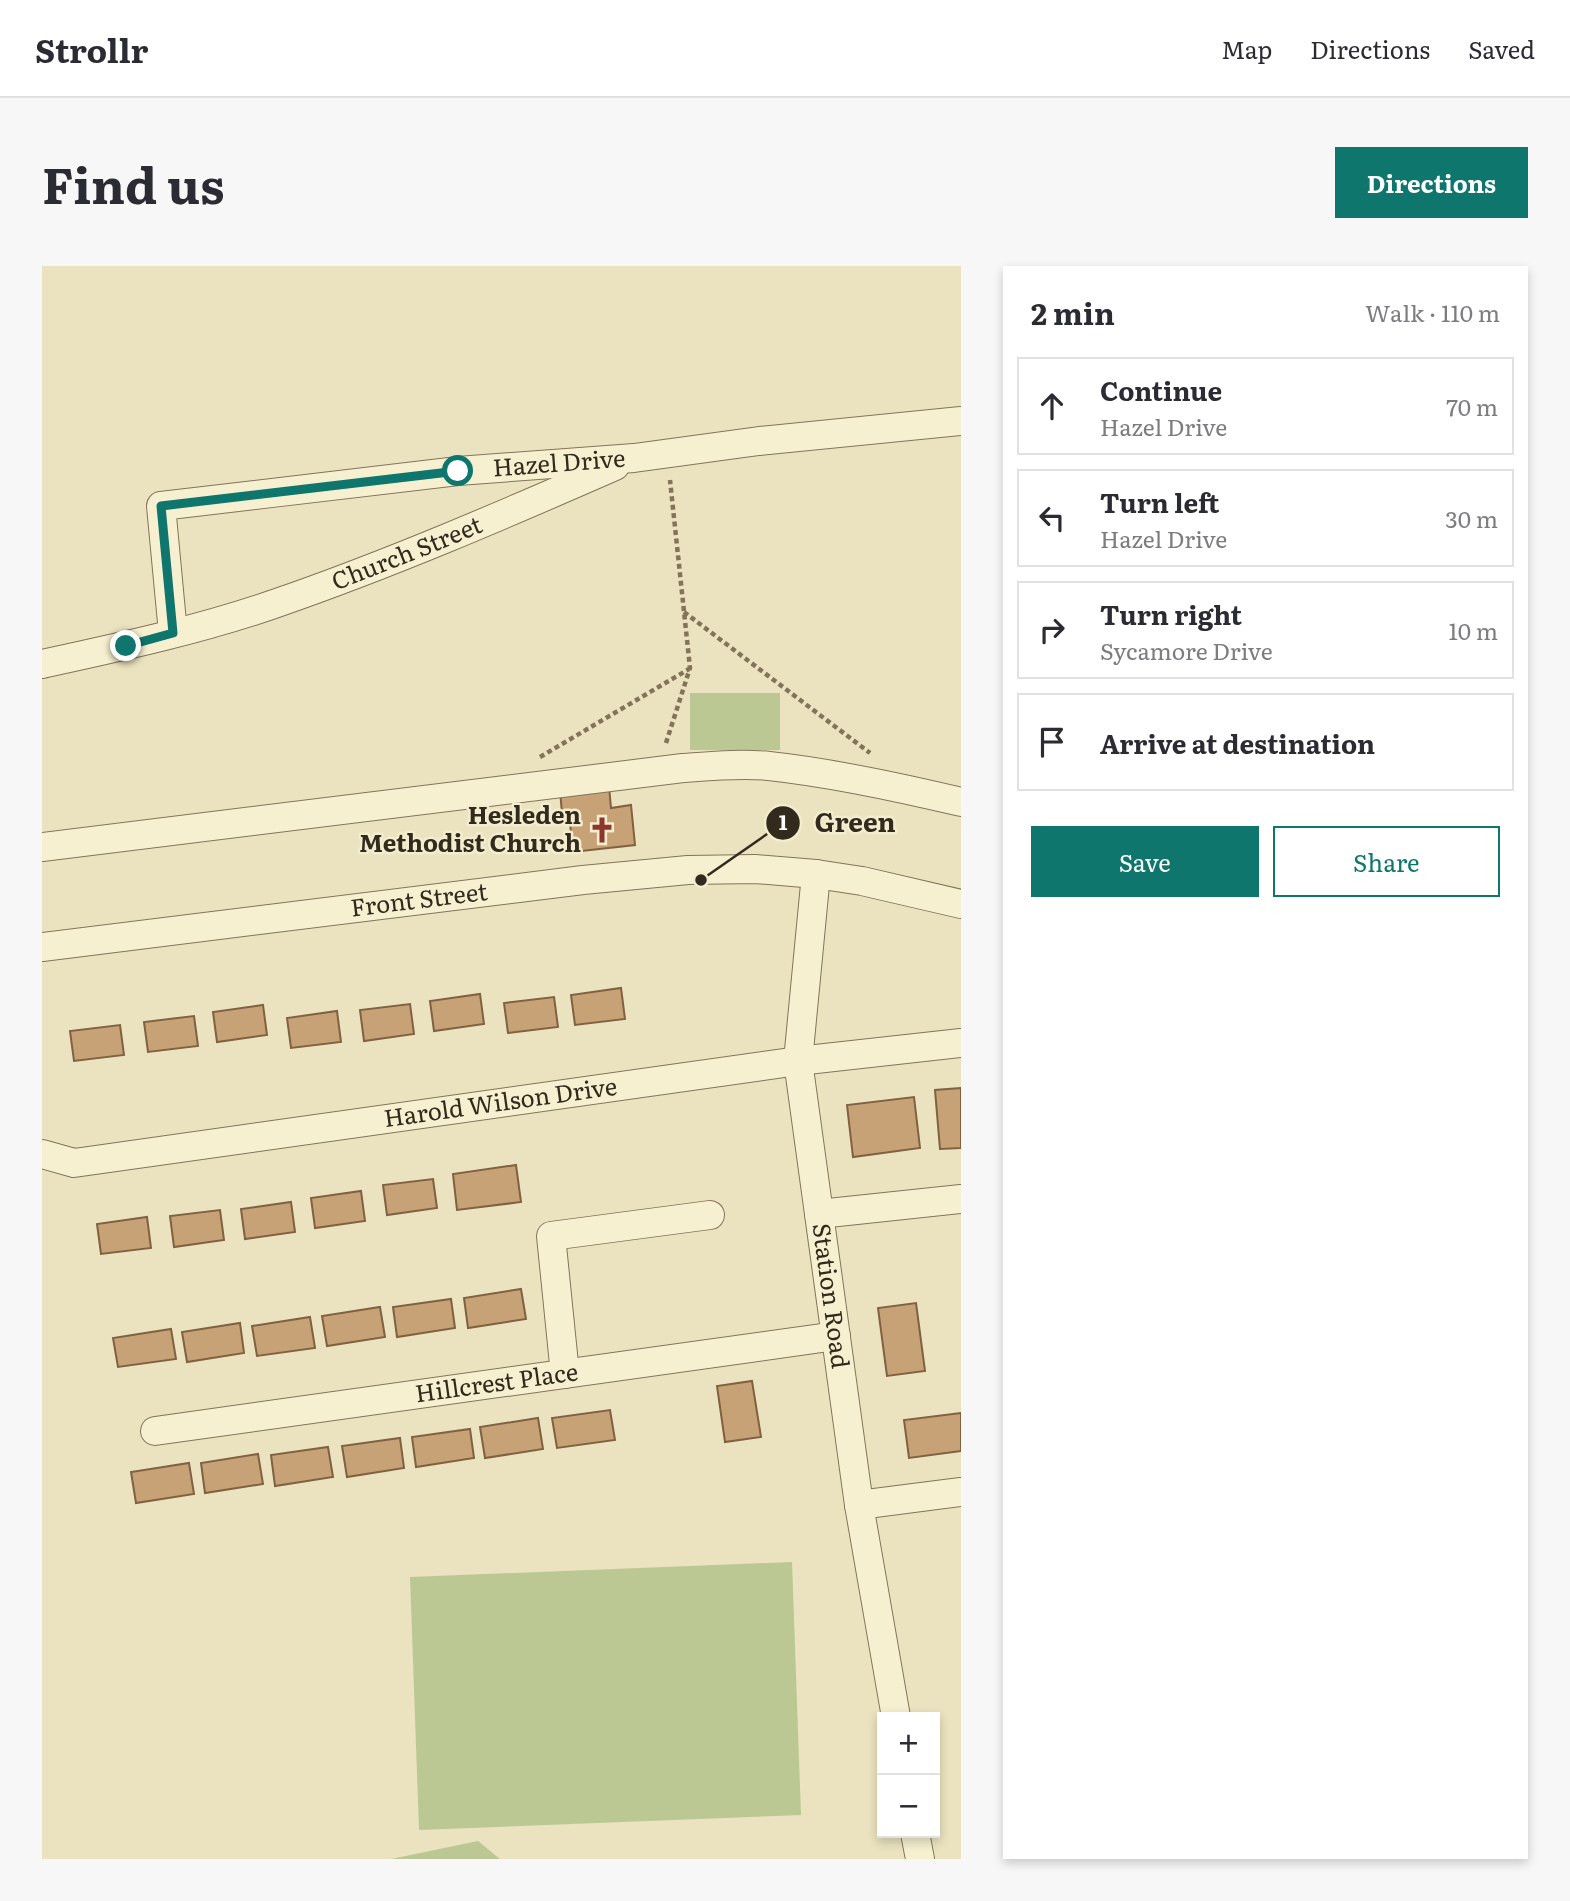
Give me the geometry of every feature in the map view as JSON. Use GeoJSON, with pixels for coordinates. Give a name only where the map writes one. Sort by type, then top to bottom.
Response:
{"type":"FeatureCollection","features":[{"type":"Feature","properties":{"kind":"street","name":"Hazel Drive"},"geometry":{"type":"LineString","coordinates":[[173,633],[161,506],[458,471],[634,458],[760,441],[961,421]]}},
{"type":"Feature","properties":{"kind":"street","name":"Church Street"},"geometry":{"type":"LineString","coordinates":[[42,664],[126,646],[273,604],[463,532],[634,458]]}},
{"type":"Feature","properties":{"kind":"street"},"geometry":{"type":"LineString","coordinates":[[42,847],[657,771],[725,765],[768,766],[869,782],[961,802]]}},
{"type":"Feature","properties":{"kind":"street","name":"Front Street"},"geometry":{"type":"LineString","coordinates":[[42,947],[688,870],[755,869],[816,874],[862,881],[961,904]]}},
{"type":"Feature","properties":{"kind":"street","name":"Station Road"},"geometry":{"type":"LineString","coordinates":[[816,874],[798,1061],[859,1505],[894,1712]]}},
{"type":"Feature","properties":{"kind":"street","name":"Harold Wilson Drive"},"geometry":{"type":"LineString","coordinates":[[42,1154],[74,1163],[798,1061],[961,1043]]}},
{"type":"Feature","properties":{"kind":"street"},"geometry":{"type":"LineString","coordinates":[[819,1214],[961,1199]]}},
{"type":"Feature","properties":{"kind":"street"},"geometry":{"type":"LineString","coordinates":[[565,1374],[551,1237],[710,1215]]}},
{"type":"Feature","properties":{"kind":"street","name":"Hillcrest Place"},"geometry":{"type":"LineString","coordinates":[[155,1431],[836,1336]]}},
{"type":"Feature","properties":{"kind":"street"},"geometry":{"type":"LineString","coordinates":[[859,1505],[961,1492]]}},
{"type":"Feature","properties":{"kind":"street"},"geometry":{"type":"LineString","coordinates":[[916,1838],[920,1859]]}},
{"type":"Feature","properties":{"kind":"path"},"geometry":{"type":"LineString","coordinates":[[657,771],[690,668],[667,454]]}},
{"type":"Feature","properties":{"kind":"path"},"geometry":{"type":"LineString","coordinates":[[684,612],[878,759]]}},
{"type":"Feature","properties":{"kind":"path"},"geometry":{"type":"LineString","coordinates":[[537,758],[690,668]]}},
{"type":"Feature","properties":{"kind":"green space"},"geometry":{"type":"Polygon","coordinates":[[[690,693],[780,693],[780,750],[690,750],[690,693]]]}},
{"type":"Feature","properties":{"kind":"green space"},"geometry":{"type":"Polygon","coordinates":[[[792,1562],[801,1815],[419,1830],[410,1577],[792,1562]]]}},
{"type":"Feature","properties":{"kind":"green space"},"geometry":{"type":"Polygon","coordinates":[[[478,1841],[500,1859],[391,1859],[478,1841]]]}},
{"type":"Feature","properties":{"kind":"building","name":"Hesleden Methodist Church"},"geometry":{"type":"Polygon","coordinates":[[[609,786],[611,808],[631,805],[635,845],[573,852],[569,814],[562,814],[560,790],[609,786]]]}},
{"type":"Feature","properties":{"kind":"building"},"geometry":{"type":"Polygon","coordinates":[[[621,988],[625,1019],[575,1025],[571,995],[621,988]]]}},
{"type":"Feature","properties":{"kind":"building"},"geometry":{"type":"Polygon","coordinates":[[[480,994],[484,1024],[434,1031],[430,1001],[480,994]]]}},
{"type":"Feature","properties":{"kind":"building"},"geometry":{"type":"Polygon","coordinates":[[[554,997],[558,1027],[508,1033],[504,1003],[554,997]]]}},
{"type":"Feature","properties":{"kind":"building"},"geometry":{"type":"Polygon","coordinates":[[[410,1004],[414,1034],[364,1041],[360,1010],[410,1004]]]}},
{"type":"Feature","properties":{"kind":"building"},"geometry":{"type":"Polygon","coordinates":[[[263,1005],[267,1035],[217,1042],[213,1012],[263,1005]]]}},
{"type":"Feature","properties":{"kind":"building"},"geometry":{"type":"Polygon","coordinates":[[[337,1011],[341,1042],[291,1048],[287,1018],[337,1011]]]}},
{"type":"Feature","properties":{"kind":"building"},"geometry":{"type":"Polygon","coordinates":[[[194,1016],[198,1046],[148,1052],[144,1022],[194,1016]]]}},
{"type":"Feature","properties":{"kind":"building"},"geometry":{"type":"Polygon","coordinates":[[[120,1025],[124,1055],[74,1061],[70,1031],[120,1025]]]}},
{"type":"Feature","properties":{"kind":"building"},"geometry":{"type":"Polygon","coordinates":[[[961,1088],[961,1148],[940,1149],[935,1090],[961,1088]]]}},
{"type":"Feature","properties":{"kind":"building"},"geometry":{"type":"Polygon","coordinates":[[[914,1097],[920,1148],[853,1157],[847,1105],[914,1097]]]}},
{"type":"Feature","properties":{"kind":"building"},"geometry":{"type":"Polygon","coordinates":[[[516,1165],[521,1202],[457,1210],[453,1174],[516,1165]]]}},
{"type":"Feature","properties":{"kind":"building"},"geometry":{"type":"Polygon","coordinates":[[[433,1179],[437,1208],[387,1215],[383,1185],[433,1179]]]}},
{"type":"Feature","properties":{"kind":"building"},"geometry":{"type":"Polygon","coordinates":[[[361,1191],[365,1221],[315,1228],[311,1198],[361,1191]]]}},
{"type":"Feature","properties":{"kind":"building"},"geometry":{"type":"Polygon","coordinates":[[[291,1202],[295,1232],[245,1239],[241,1209],[291,1202]]]}},
{"type":"Feature","properties":{"kind":"building"},"geometry":{"type":"Polygon","coordinates":[[[220,1210],[224,1240],[174,1247],[170,1216],[220,1210]]]}},
{"type":"Feature","properties":{"kind":"building"},"geometry":{"type":"Polygon","coordinates":[[[147,1217],[151,1248],[101,1254],[97,1224],[147,1217]]]}},
{"type":"Feature","properties":{"kind":"building"},"geometry":{"type":"Polygon","coordinates":[[[521,1289],[526,1319],[468,1328],[464,1298],[521,1289]]]}},
{"type":"Feature","properties":{"kind":"building"},"geometry":{"type":"Polygon","coordinates":[[[451,1299],[455,1328],[397,1337],[393,1307],[451,1299]]]}},
{"type":"Feature","properties":{"kind":"building"},"geometry":{"type":"Polygon","coordinates":[[[916,1303],[925,1371],[887,1376],[878,1308],[916,1303]]]}},
{"type":"Feature","properties":{"kind":"building"},"geometry":{"type":"Polygon","coordinates":[[[380,1307],[385,1337],[327,1346],[322,1316],[380,1307]]]}},
{"type":"Feature","properties":{"kind":"building"},"geometry":{"type":"Polygon","coordinates":[[[310,1317],[315,1348],[257,1356],[252,1326],[310,1317]]]}},
{"type":"Feature","properties":{"kind":"building"},"geometry":{"type":"Polygon","coordinates":[[[240,1323],[244,1353],[187,1362],[182,1332],[240,1323]]]}},
{"type":"Feature","properties":{"kind":"building"},"geometry":{"type":"Polygon","coordinates":[[[171,1329],[176,1359],[118,1367],[113,1338],[171,1329]]]}},
{"type":"Feature","properties":{"kind":"building"},"geometry":{"type":"Polygon","coordinates":[[[752,1381],[761,1437],[725,1442],[717,1386],[752,1381]]]}},
{"type":"Feature","properties":{"kind":"building"},"geometry":{"type":"Polygon","coordinates":[[[610,1410],[615,1440],[557,1448],[552,1418],[610,1410]]]}},
{"type":"Feature","properties":{"kind":"building"},"geometry":{"type":"Polygon","coordinates":[[[961,1413],[961,1451],[909,1458],[904,1420],[961,1413]]]}},
{"type":"Feature","properties":{"kind":"building"},"geometry":{"type":"Polygon","coordinates":[[[538,1418],[543,1449],[485,1458],[480,1427],[538,1418]]]}},
{"type":"Feature","properties":{"kind":"building"},"geometry":{"type":"Polygon","coordinates":[[[470,1429],[474,1458],[416,1467],[412,1437],[470,1429]]]}},
{"type":"Feature","properties":{"kind":"building"},"geometry":{"type":"Polygon","coordinates":[[[400,1438],[404,1468],[347,1477],[342,1446],[400,1438]]]}},
{"type":"Feature","properties":{"kind":"building"},"geometry":{"type":"Polygon","coordinates":[[[328,1447],[333,1477],[275,1486],[271,1455],[328,1447]]]}},
{"type":"Feature","properties":{"kind":"building"},"geometry":{"type":"Polygon","coordinates":[[[258,1454],[263,1484],[205,1493],[201,1463],[258,1454]]]}},
{"type":"Feature","properties":{"kind":"building"},"geometry":{"type":"Polygon","coordinates":[[[189,1463],[194,1494],[136,1503],[131,1472],[189,1463]]]}},
{"type":"Feature","properties":{"kind":"place","name":"Hesleden Methodist Church"},"geometry":{"type":"Point","coordinates":[602,830]}},
{"type":"Feature","properties":{"kind":"place","name":"Green"},"geometry":{"type":"Point","coordinates":[701,880]}},
{"type":"Feature","properties":{"kind":"route"},"geometry":{"type":"LineString","coordinates":[[126,646],[173,633],[161,506],[458,471]]}}]}
